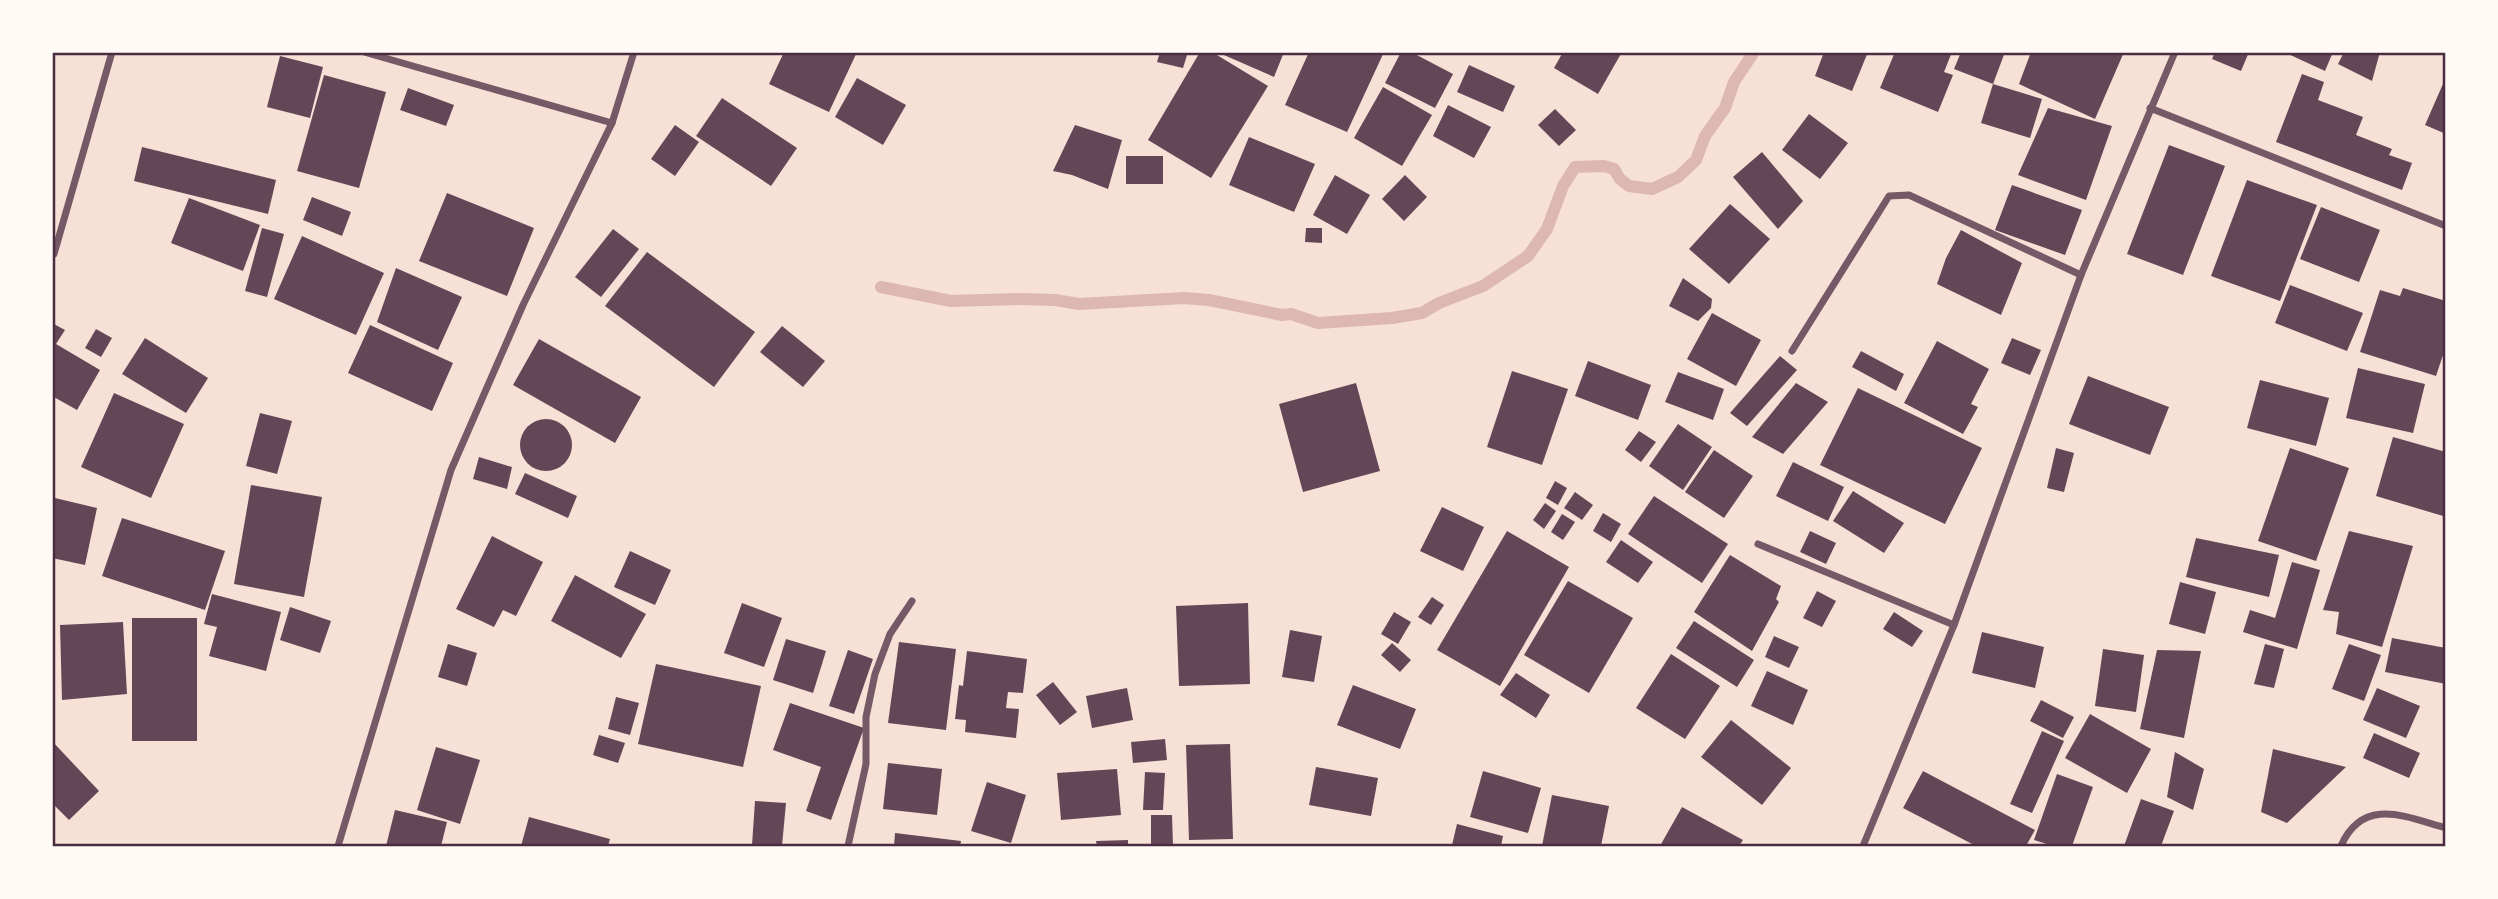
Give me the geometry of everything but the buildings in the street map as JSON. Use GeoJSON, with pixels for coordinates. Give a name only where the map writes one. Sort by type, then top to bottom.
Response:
{"type":"FeatureCollection","features":[{"type":"Feature","properties":{"kind":"street"},"geometry":{"type":"LineString","coordinates":[[54,254],[112,52]]}},
{"type":"Feature","properties":{"kind":"street"},"geometry":{"type":"LineString","coordinates":[[364,52],[612,123]]}},
{"type":"Feature","properties":{"kind":"street"},"geometry":{"type":"LineString","coordinates":[[338,846],[451,470],[523,305],[612,123],[634,52]]}},
{"type":"Feature","properties":{"kind":"street"},"geometry":{"type":"LineString","coordinates":[[1863,846],[1954,625],[2081,275],[2175,52]]}},
{"type":"Feature","properties":{"kind":"street"},"geometry":{"type":"LineString","coordinates":[[2150,108],[2445,226]]}},
{"type":"Feature","properties":{"kind":"street"},"geometry":{"type":"LineString","coordinates":[[1792,351],[1889,196],[1909,195],[2081,275]]}},
{"type":"Feature","properties":{"kind":"street"},"geometry":{"type":"LineString","coordinates":[[1758,544],[1954,625]]}},
{"type":"Feature","properties":{"kind":"street"},"geometry":{"type":"LineString","coordinates":[[848,846],[866,764],[866,716],[874,674],[890,634],[912,601]]}},
{"type":"Feature","properties":{"kind":"street"},"geometry":{"type":"LineString","coordinates":[[2341,846],[2346,834],[2365,818],[2389,812],[2445,828]]}},
{"type":"Feature","properties":{"kind":"waterway"},"geometry":{"type":"LineString","coordinates":[[881,287],[951,301],[1020,299],[1079,304],[1184,298],[1209,300],[1282,315],[1291,314],[1318,323],[1392,318],[1422,313],[1439,303],[1483,286],[1528,256],[1547,229],[1563,186],[1575,167],[1604,166],[1614,169],[1620,179],[1629,186],[1652,189],[1678,177],[1696,160],[1705,136],[1725,108],[1734,82],[1754,52]]}}]}
